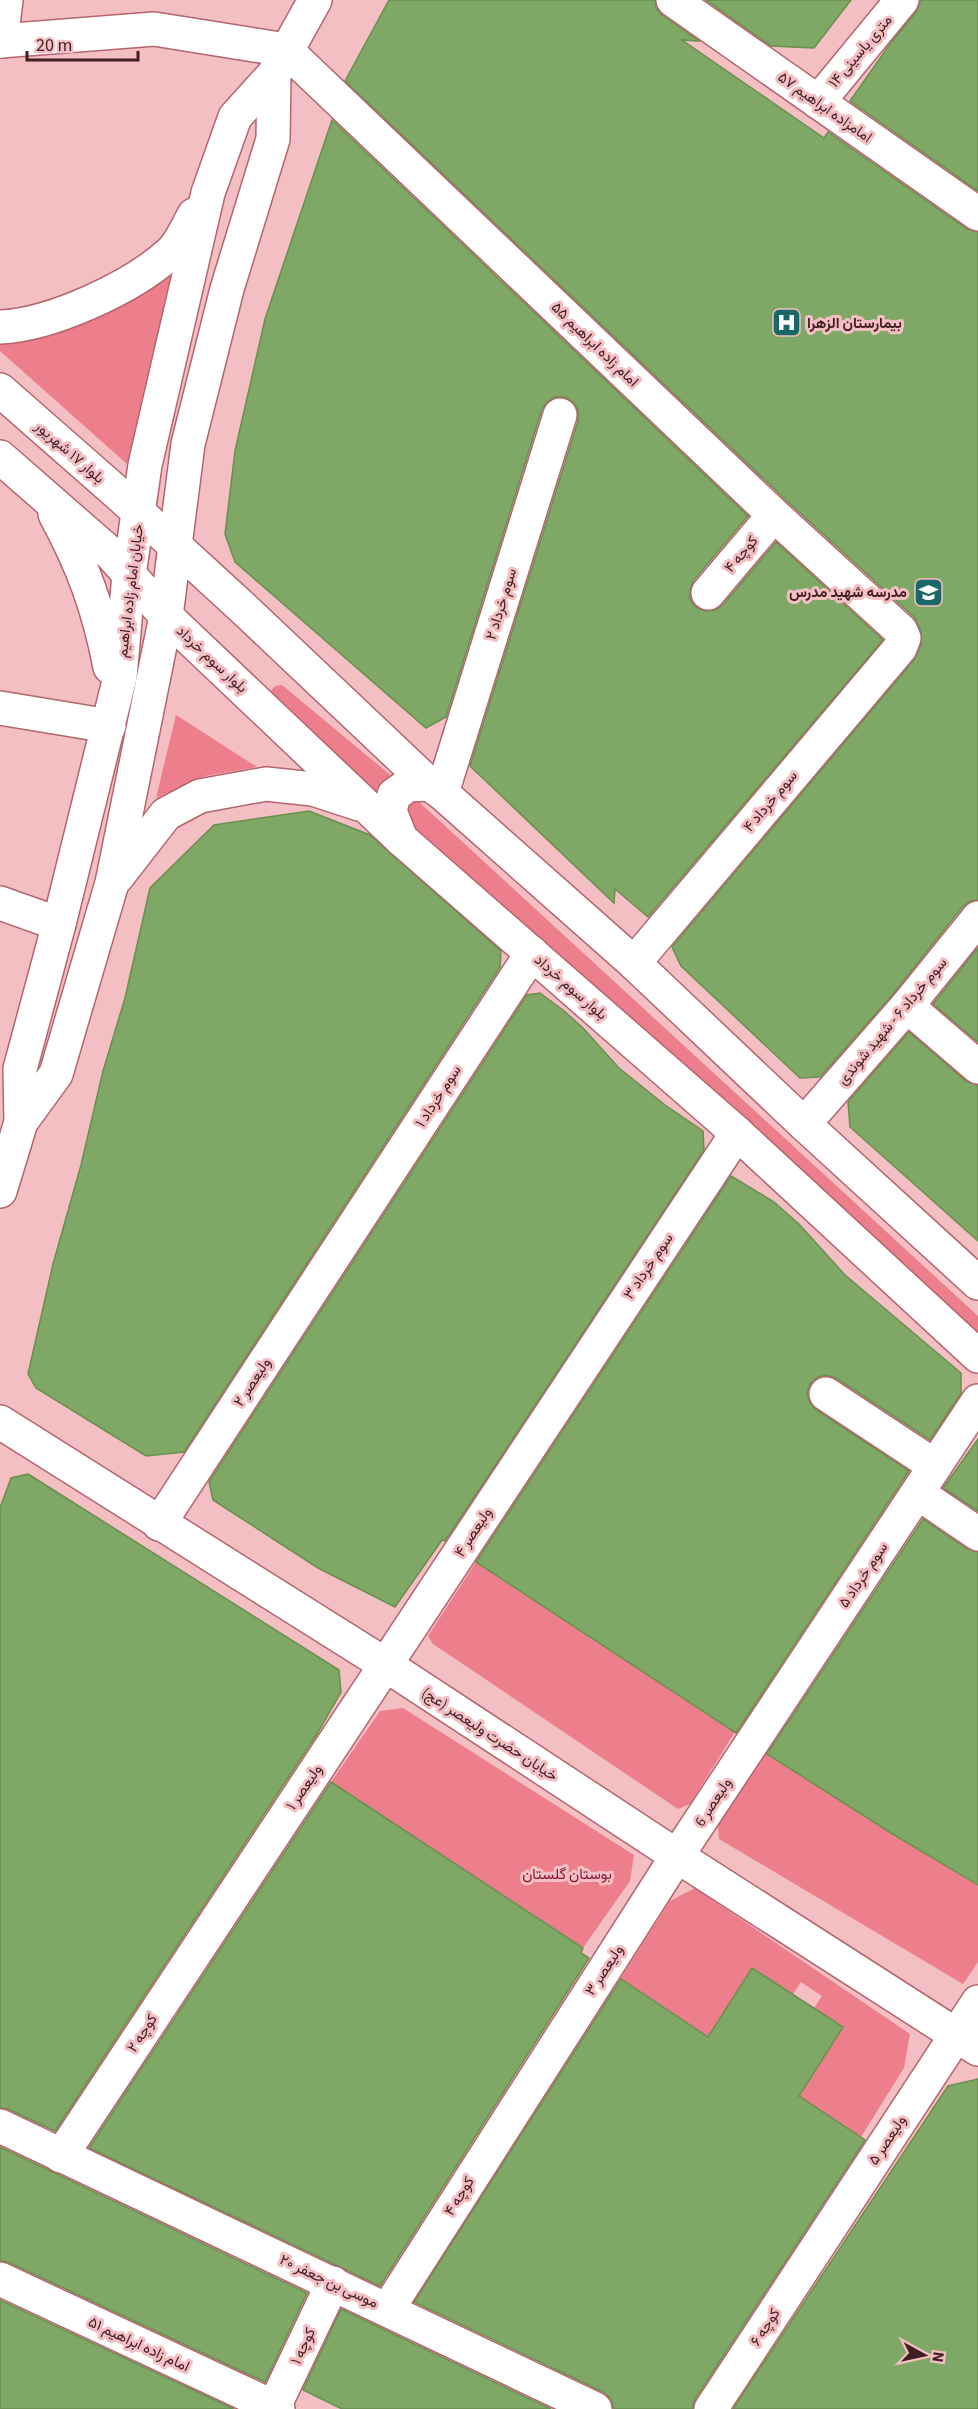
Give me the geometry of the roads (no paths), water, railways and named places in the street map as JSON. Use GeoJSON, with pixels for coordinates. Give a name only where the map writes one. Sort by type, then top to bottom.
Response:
{"type":"FeatureCollection","features":[{"type":"Feature","properties":{"kind":"main road"},"geometry":{"type":"LineString","coordinates":[[6,0],[0,41],[154,29],[280,62]]}},
{"type":"Feature","properties":{"kind":"main road","name":"خیابان امام زاده ابراهیم"},"geometry":{"type":"LineString","coordinates":[[0,1191],[21,1122],[20,1069],[59,924],[120,677],[129,575],[140,514],[145,465],[208,193],[236,117],[280,62],[315,0]]}},
{"type":"Feature","properties":{"kind":"main road","name":"امامزاده ابراهیم ۵۷"},"geometry":{"type":"LineString","coordinates":[[673,0],[978,214]]}},
{"type":"Feature","properties":{"kind":"main road","name":"۱۴ متری یاسینی"},"geometry":{"type":"LineString","coordinates":[[818,102],[902,0]]}},
{"type":"Feature","properties":{"kind":"main road","name":"خیابان امام زاده ابراهیم"},"geometry":{"type":"LineString","coordinates":[[21,1122],[56,1074],[112,883],[166,616],[188,444],[227,289],[273,139],[280,62]]}},
{"type":"Feature","properties":{"kind":"main road","name":"امام زاده ابراهیم ۵۵"},"geometry":{"type":"LineString","coordinates":[[280,62],[901,631],[904,638]]}},
{"type":"Feature","properties":{"kind":"main road"},"geometry":{"type":"LineString","coordinates":[[0,327],[16,326],[67,311],[127,285],[171,253],[208,193]]}},
{"type":"Feature","properties":{"kind":"main road","name":"بلوار ۱۷ شهریور"},"geometry":{"type":"LineString","coordinates":[[0,390],[174,545]]}},
{"type":"Feature","properties":{"kind":"main road","name":"سوم خرداد ۲"},"geometry":{"type":"LineString","coordinates":[[435,789],[560,415]]}},
{"type":"Feature","properties":{"kind":"main road"},"geometry":{"type":"LineString","coordinates":[[28,417],[28,435],[20,451],[2,459],[111,554],[129,575]]}},
{"type":"Feature","properties":{"kind":"main road"},"geometry":{"type":"LineString","coordinates":[[0,708],[111,718],[111,670],[103,629],[75,549],[44,494]]}},
{"type":"Feature","properties":{"kind":"main road","name":"کوچه ۴"},"geometry":{"type":"LineString","coordinates":[[708,593],[774,515]]}},
{"type":"Feature","properties":{"kind":"main road"},"geometry":{"type":"LineString","coordinates":[[174,545],[435,789],[634,963],[804,1124],[978,1283]]}},
{"type":"Feature","properties":{"kind":"main road","name":"بلوار سوم خرداد"},"geometry":{"type":"LineString","coordinates":[[129,575],[166,616],[402,839],[737,1133],[978,1356]]}},
{"type":"Feature","properties":{"kind":"main road","name":"سوم خرداد ۴"},"geometry":{"type":"LineString","coordinates":[[634,963],[900,648],[904,638]]}},
{"type":"Feature","properties":{"kind":"main road"},"geometry":{"type":"LineString","coordinates":[[112,883],[166,814],[200,796],[266,784],[313,789],[368,807]]}},
{"type":"Feature","properties":{"kind":"main road"},"geometry":{"type":"LineString","coordinates":[[402,839],[390,812],[394,795],[408,785],[435,789]]}},
{"type":"Feature","properties":{"kind":"main road"},"geometry":{"type":"LineString","coordinates":[[0,903],[59,924]]}},
{"type":"Feature","properties":{"kind":"main road","name":"سوم خرداد ۶ - شهید شوندی"},"geometry":{"type":"LineString","coordinates":[[804,1124],[907,1006],[978,918]]}},
{"type":"Feature","properties":{"kind":"main road","name":"سوم خرداد ۱"},"geometry":{"type":"LineString","coordinates":[[345,1240],[532,953]]}},
{"type":"Feature","properties":{"kind":"main road"},"geometry":{"type":"LineString","coordinates":[[907,1006],[978,1067]]}},
{"type":"Feature","properties":{"kind":"main road","name":"سوم خرداد ۳"},"geometry":{"type":"LineString","coordinates":[[559,1399],[737,1133]]}},
{"type":"Feature","properties":{"kind":"main road","name":"ولیعصر ۲"},"geometry":{"type":"LineString","coordinates":[[159,1524],[345,1240]]}},
{"type":"Feature","properties":{"kind":"main road"},"geometry":{"type":"LineString","coordinates":[[826,1394],[927,1479],[978,1534]]}},
{"type":"Feature","properties":{"kind":"main road","name":"ولیعصر ۴"},"geometry":{"type":"LineString","coordinates":[[386,1665],[559,1399]]}},
{"type":"Feature","properties":{"kind":"main road","name":"سوم خرداد ۵"},"geometry":{"type":"LineString","coordinates":[[749,1748],[978,1401]]}},
{"type":"Feature","properties":{"kind":"main road","name":"خیابان حضرت ولیعصر (عج)"},"geometry":{"type":"LineString","coordinates":[[0,1422],[386,1665],[677,1856],[967,2042]]}},
{"type":"Feature","properties":{"kind":"main road","name":"ولیعصر ۱"},"geometry":{"type":"LineString","coordinates":[[223,1910],[386,1665]]}},
{"type":"Feature","properties":{"kind":"main road","name":"ولیعصر 6"},"geometry":{"type":"LineString","coordinates":[[677,1856],[749,1748]]}},
{"type":"Feature","properties":{"kind":"main road","name":"ولیعصر ۳"},"geometry":{"type":"LineString","coordinates":[[531,2083],[677,1856]]}},
{"type":"Feature","properties":{"kind":"main road","name":"کوچه ۲"},"geometry":{"type":"LineString","coordinates":[[61,2156],[223,1910]]}},
{"type":"Feature","properties":{"kind":"main road","name":"ولیعصر ۵"},"geometry":{"type":"LineString","coordinates":[[819,2245],[967,2042],[978,2002]]}},
{"type":"Feature","properties":{"kind":"main road","name":"کوچه ۴"},"geometry":{"type":"LineString","coordinates":[[388,2309],[531,2083]]}},
{"type":"Feature","properties":{"kind":"main road","name":"موسی بن جعفر ۲۰"},"geometry":{"type":"LineString","coordinates":[[0,2126],[595,2409]]}},
{"type":"Feature","properties":{"kind":"main road","name":"کوچه ۶"},"geometry":{"type":"LineString","coordinates":[[711,2409],[819,2245]]}},
{"type":"Feature","properties":{"kind":"main road","name":"امام زاده ابراهیم ۵۱"},"geometry":{"type":"LineString","coordinates":[[0,2279],[275,2408]]}},
{"type":"Feature","properties":{"kind":"main road","name":"کوچه ۱"},"geometry":{"type":"LineString","coordinates":[[275,2408],[333,2283]]}},
{"type":"Feature","properties":{"kind":"place","name":"بیمارستان الزهرا"},"geometry":{"type":"Point","coordinates":[786,323]}},
{"type":"Feature","properties":{"kind":"place","name":"مدرسه شهید مدرس"},"geometry":{"type":"Point","coordinates":[928,592]}},
{"type":"Feature","properties":{"kind":"park label","name":"بوستان گلستان"},"geometry":{"type":"Point","coordinates":[567,1874]}}]}
